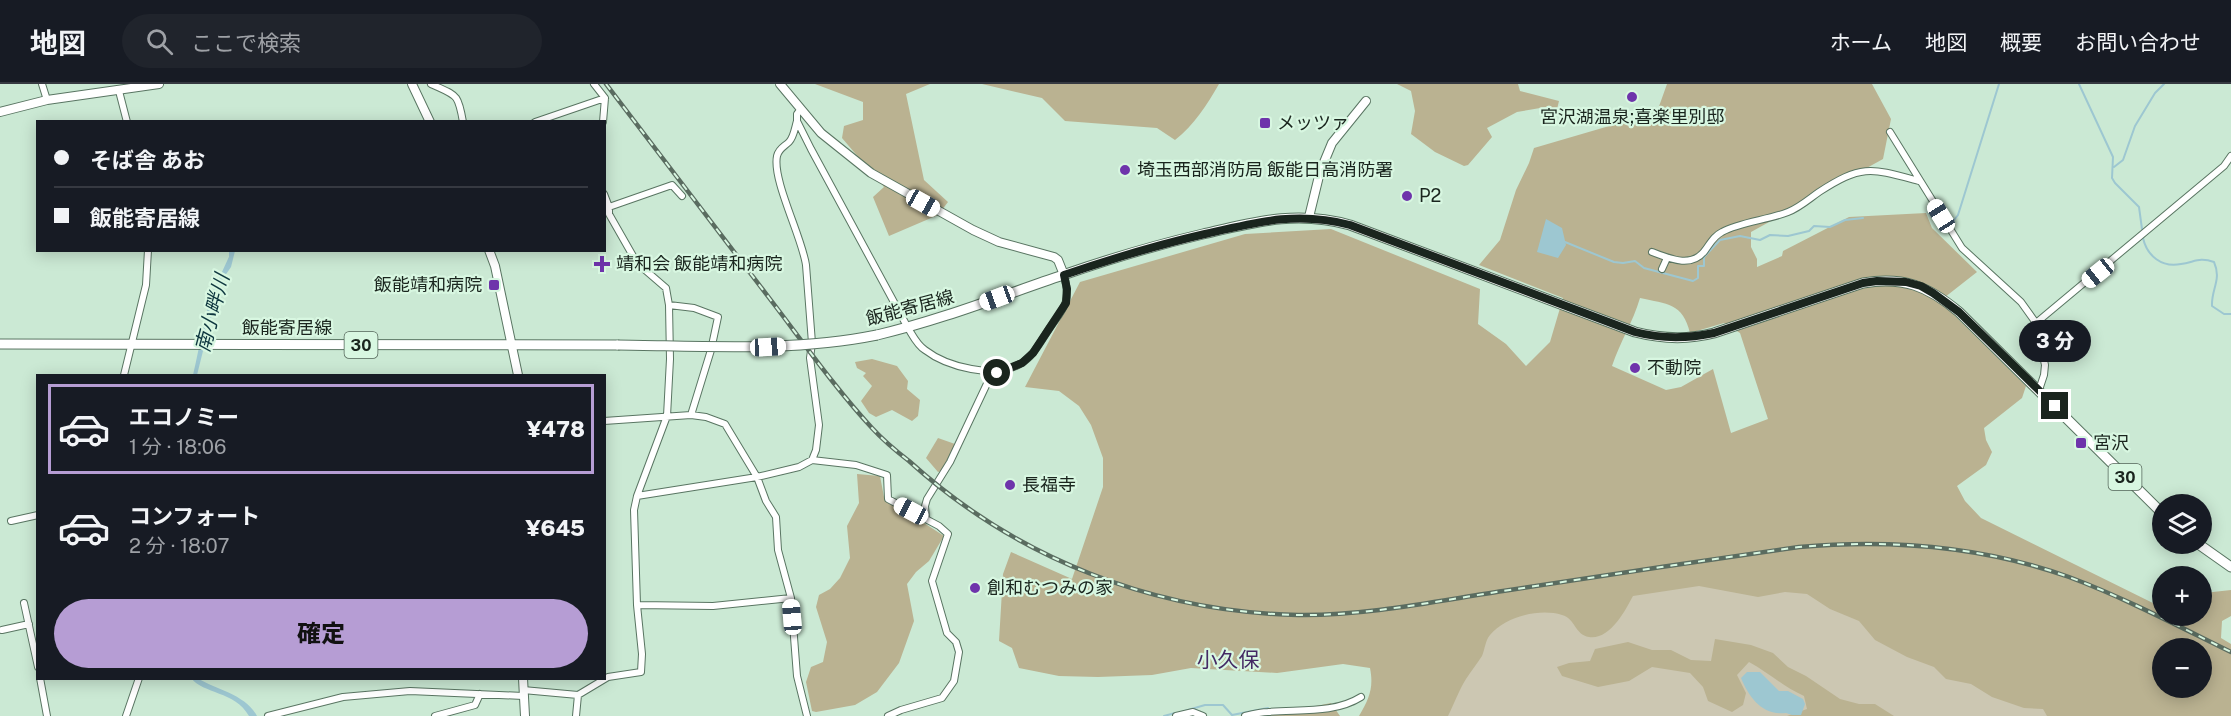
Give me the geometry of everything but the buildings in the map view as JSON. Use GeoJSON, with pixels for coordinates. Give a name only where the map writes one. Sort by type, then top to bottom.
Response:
{"type":"FeatureCollection","features":[{"type":"Feature","properties":{"kind":"main road","name":"飯能寄居線"},"geometry":{"type":"LineString","coordinates":[[0,344],[768,347],[823,344],[878,335],[931,322],[1064,275],[1165,244],[1267,219],[1309,218],[1350,225],[1635,332],[1668,338],[1689,338],[1714,333],[1863,283],[1906,282],[1921,286],[1946,301],[2152,503]]}},
{"type":"Feature","properties":{"kind":"main road"},"geometry":{"type":"LineString","coordinates":[[2212,554],[2231,567]]}},
{"type":"Feature","properties":{"kind":"street"},"geometry":{"type":"LineString","coordinates":[[42,84],[47,100]]}},
{"type":"Feature","properties":{"kind":"street"},"geometry":{"type":"LineString","coordinates":[[0,112],[47,100],[156,84]]}},
{"type":"Feature","properties":{"kind":"street"},"geometry":{"type":"LineString","coordinates":[[412,84],[429,120]]}},
{"type":"Feature","properties":{"kind":"street"},"geometry":{"type":"LineString","coordinates":[[431,84],[459,99],[463,120]]}},
{"type":"Feature","properties":{"kind":"street"},"geometry":{"type":"LineString","coordinates":[[594,84],[605,98],[603,120]]}},
{"type":"Feature","properties":{"kind":"street"},"geometry":{"type":"LineString","coordinates":[[780,84],[820,133],[871,173],[973,230],[999,242],[1058,260],[1067,289],[1066,303],[1033,353],[1012,369],[992,373],[977,371],[931,355],[922,349],[908,328],[797,121]]}},
{"type":"Feature","properties":{"kind":"street"},"geometry":{"type":"LineString","coordinates":[[120,89],[127,120]]}},
{"type":"Feature","properties":{"kind":"street"},"geometry":{"type":"LineString","coordinates":[[541,120],[605,98]]}},
{"type":"Feature","properties":{"kind":"street"},"geometry":{"type":"LineString","coordinates":[[1309,218],[1316,184],[1332,143],[1366,101]]}},
{"type":"Feature","properties":{"kind":"street"},"geometry":{"type":"LineString","coordinates":[[800,110],[790,141],[781,148],[777,161],[782,190],[806,265],[812,343],[810,358],[819,425],[816,450],[812,460]]}},
{"type":"Feature","properties":{"kind":"street"},"geometry":{"type":"LineString","coordinates":[[1890,132],[1962,248],[2021,302],[2036,323],[2044,365],[2044,375],[2039,390]]}},
{"type":"Feature","properties":{"kind":"street"},"geometry":{"type":"LineString","coordinates":[[2036,323],[2224,166],[2231,156]]}},
{"type":"Feature","properties":{"kind":"street"},"geometry":{"type":"LineString","coordinates":[[1652,252],[1682,262],[1697,258],[1705,252],[1712,239],[1722,232],[1790,212],[1845,175],[1869,170],[1919,182]]}},
{"type":"Feature","properties":{"kind":"street"},"geometry":{"type":"LineString","coordinates":[[606,678],[641,672],[634,510],[637,496],[667,416],[670,358],[669,305],[666,288],[637,263],[608,212],[672,185],[682,196]]}},
{"type":"Feature","properties":{"kind":"street"},"geometry":{"type":"LineString","coordinates":[[124,374],[146,285],[148,252]]}},
{"type":"Feature","properties":{"kind":"street"},"geometry":{"type":"LineString","coordinates":[[490,252],[495,266],[518,374]]}},
{"type":"Feature","properties":{"kind":"street"},"geometry":{"type":"LineString","coordinates":[[1662,269],[1667,258]]}},
{"type":"Feature","properties":{"kind":"street"},"geometry":{"type":"LineString","coordinates":[[669,305],[694,308],[718,317],[711,350],[691,415]]}},
{"type":"Feature","properties":{"kind":"street"},"geometry":{"type":"LineString","coordinates":[[926,519],[927,499],[950,462],[992,373]]}},
{"type":"Feature","properties":{"kind":"street"},"geometry":{"type":"LineString","coordinates":[[606,421],[691,415],[706,417],[725,424],[757,477],[766,501],[776,517],[778,550],[791,598],[797,676],[807,716]]}},
{"type":"Feature","properties":{"kind":"street"},"geometry":{"type":"LineString","coordinates":[[637,496],[757,477],[799,467],[812,460],[856,465],[887,475],[888,499],[939,526],[948,534],[933,581],[947,633],[956,642],[959,651],[954,681],[942,698],[888,716]]}},
{"type":"Feature","properties":{"kind":"street"},"geometry":{"type":"LineString","coordinates":[[11,520],[36,515]]}},
{"type":"Feature","properties":{"kind":"street"},"geometry":{"type":"LineString","coordinates":[[637,605],[713,606],[791,598]]}},
{"type":"Feature","properties":{"kind":"street"},"geometry":{"type":"LineString","coordinates":[[24,603],[36,657]]}},
{"type":"Feature","properties":{"kind":"street"},"geometry":{"type":"LineString","coordinates":[[2,630],[29,624]]}},
{"type":"Feature","properties":{"kind":"street"},"geometry":{"type":"LineString","coordinates":[[40,680],[47,716]]}},
{"type":"Feature","properties":{"kind":"street"},"geometry":{"type":"LineString","coordinates":[[126,716],[139,680]]}},
{"type":"Feature","properties":{"kind":"street"},"geometry":{"type":"LineString","coordinates":[[524,680],[525,716]]}},
{"type":"Feature","properties":{"kind":"street"},"geometry":{"type":"LineString","coordinates":[[268,716],[343,697],[410,690],[480,694],[578,695],[603,680]]}},
{"type":"Feature","properties":{"kind":"street"},"geometry":{"type":"LineString","coordinates":[[435,716],[475,705],[480,694]]}},
{"type":"Feature","properties":{"kind":"street"},"geometry":{"type":"LineString","coordinates":[[576,716],[578,695]]}},
{"type":"Feature","properties":{"kind":"street"},"geometry":{"type":"LineString","coordinates":[[1245,716],[1334,707],[1361,697]]}},
{"type":"Feature","properties":{"kind":"street"},"geometry":{"type":"LineString","coordinates":[[1176,716],[1193,712],[1203,716]]}},
{"type":"Feature","properties":{"kind":"shaded area"},"geometry":{"type":"Polygon","coordinates":[[[815,84],[930,84],[906,94],[924,180],[948,202],[938,215],[889,236],[873,197],[884,187],[842,138],[844,126],[863,120],[863,102],[815,84]]]}},
{"type":"Feature","properties":{"kind":"shaded area"},"geometry":{"type":"Polygon","coordinates":[[[982,84],[1219,84],[1200,114],[1175,140],[1157,128],[1065,121],[1042,98],[982,84]]]}},
{"type":"Feature","properties":{"kind":"shaded area"},"geometry":{"type":"Polygon","coordinates":[[[1397,84],[1518,84],[1520,91],[1559,101],[1556,113],[1551,115],[1546,107],[1517,112],[1487,128],[1492,137],[1468,165],[1464,166],[1435,152],[1411,134],[1415,111],[1411,91],[1397,84]]]}},
{"type":"Feature","properties":{"kind":"shaded area"},"geometry":{"type":"Polygon","coordinates":[[[1667,84],[1872,84],[1891,119],[1883,159],[1751,232],[1751,247],[1757,259],[1757,267],[1782,256],[1783,251],[1849,217],[1926,213],[1932,228],[1977,272],[1940,301],[2026,386],[2022,398],[1984,428],[1986,440],[1992,452],[1986,465],[1957,486],[1965,501],[1981,518],[2152,603],[2152,626],[2212,626],[2212,592],[2231,590],[2231,616],[2222,621],[2221,638],[2231,644],[2231,716],[2047,716],[2043,709],[2024,708],[1992,697],[1971,684],[1946,679],[1934,667],[1907,657],[1875,640],[1859,621],[1830,609],[1807,594],[1785,592],[1758,597],[1699,586],[1633,596],[1616,623],[1597,637],[1584,636],[1570,619],[1553,613],[1523,616],[1504,623],[1488,637],[1482,656],[1463,683],[1448,716],[1359,716],[1370,693],[1370,668],[1343,664],[1277,673],[1191,668],[1152,675],[1098,677],[1059,676],[1019,668],[1012,648],[999,641],[1003,574],[1011,552],[1072,579],[1103,487],[1103,458],[1091,425],[1079,406],[1059,391],[1025,387],[1080,282],[1245,234],[1331,229],[1480,289],[1478,324],[1506,344],[1526,366],[1550,342],[1563,298],[1479,265],[1500,240],[1516,190],[1534,148],[1657,112],[1667,84]],[[1640,298],[1612,366],[1666,390],[1681,387],[1713,369],[1731,433],[1768,419],[1740,333],[1724,323],[1690,333],[1683,316],[1678,310],[1666,304],[1640,298]]]}},
{"type":"Feature","properties":{"kind":"shaded area"},"geometry":{"type":"Polygon","coordinates":[[[872,359],[897,366],[908,381],[907,389],[920,400],[918,416],[912,421],[892,410],[876,417],[869,413],[861,401],[872,386],[863,376],[866,373],[857,368],[855,362],[872,359]]]}},
{"type":"Feature","properties":{"kind":"shaded area"},"geometry":{"type":"Polygon","coordinates":[[[938,438],[955,444],[942,471],[938,472],[926,458],[938,438]]]}},
{"type":"Feature","properties":{"kind":"shaded area"},"geometry":{"type":"Polygon","coordinates":[[[857,474],[880,476],[884,497],[944,536],[929,561],[907,584],[914,621],[899,663],[877,692],[855,705],[816,712],[812,711],[806,682],[811,667],[823,662],[827,642],[816,607],[819,595],[830,589],[840,578],[850,558],[847,526],[859,503],[857,474]]]}},
{"type":"Feature","properties":{"kind":"shaded area"},"geometry":{"type":"Polygon","coordinates":[[[1808,565],[2107,716],[1422,716],[1506,611],[1808,565]]]}},
{"type":"Feature","properties":{"kind":"shaded area"},"geometry":{"type":"Polygon","coordinates":[[[1715,639],[1751,645],[1773,653],[1788,667],[1840,699],[1859,704],[1875,704],[1894,716],[1787,716],[1807,709],[1804,696],[1749,662],[1737,675],[1746,693],[1743,705],[1732,712],[1708,701],[1703,687],[1690,673],[1652,667],[1629,681],[1598,687],[1562,676],[1557,667],[1590,661],[1595,649],[1628,642],[1652,650],[1671,650],[1691,660],[1711,661],[1715,639]]]}},
{"type":"Feature","properties":{"kind":"shaded area"},"geometry":{"type":"Polygon","coordinates":[[[1331,703],[1340,716],[1266,716],[1331,703]]]}},
{"type":"Feature","properties":{"kind":"water"},"geometry":{"type":"Polygon","coordinates":[[[1546,219],[1562,228],[1566,245],[1558,258],[1537,252],[1546,219]]]}},
{"type":"Feature","properties":{"kind":"water"},"geometry":{"type":"Polygon","coordinates":[[[231,252],[235,252],[231,267],[220,283],[197,374],[193,374],[216,283],[229,261],[231,252]]]}},
{"type":"Feature","properties":{"kind":"water"},"geometry":{"type":"Polygon","coordinates":[[[1747,672],[1760,672],[1779,691],[1788,691],[1803,699],[1805,704],[1801,715],[1778,713],[1763,708],[1752,698],[1741,678],[1747,672]]]}},
{"type":"Feature","properties":{"kind":"water"},"geometry":{"type":"Polygon","coordinates":[[[193,680],[201,680],[238,697],[257,716],[249,716],[243,708],[228,697],[193,680]]]}},
{"type":"Feature","properties":{"kind":"waterway"},"geometry":{"type":"LineString","coordinates":[[1954,220],[1958,215],[1999,84]]}},
{"type":"Feature","properties":{"kind":"waterway"},"geometry":{"type":"LineString","coordinates":[[2079,84],[2113,157],[2112,178],[2139,207],[2142,229]]}},
{"type":"Feature","properties":{"kind":"waterway"},"geometry":{"type":"LineString","coordinates":[[2114,167],[2123,160],[2135,126],[2155,93],[2164,84]]}},
{"type":"Feature","properties":{"kind":"waterway"},"geometry":{"type":"LineString","coordinates":[[1565,242],[1614,262],[1635,261],[1644,268],[1693,281],[1698,278],[1698,266],[1704,266],[1704,257],[1720,240],[1740,236],[1760,240],[1770,235],[1788,236],[1809,231],[1814,226],[1830,227],[1845,220],[1863,218]]}},
{"type":"Feature","properties":{"kind":"waterway"},"geometry":{"type":"LineString","coordinates":[[2143,238],[2148,250],[2162,262],[2174,265],[2201,260],[2214,262],[2217,279],[2212,306],[2224,314],[2231,314]]}},
{"type":"Feature","properties":{"kind":"waterway","name":"南小畔川"},"geometry":{"type":"LineString","coordinates":[[219,281],[230,252]]}},
{"type":"Feature","properties":{"kind":"waterway"},"geometry":{"type":"LineString","coordinates":[[1181,712],[1205,705],[1223,705],[1232,715],[1268,708]]}},
{"type":"Feature","properties":{"kind":"waterway"},"geometry":{"type":"LineString","coordinates":[[1164,716],[1175,713]]}},
{"type":"Feature","properties":{"kind":"railway"},"geometry":{"type":"LineString","coordinates":[[606,84],[820,365],[876,432],[950,495],[995,526],[1041,552],[1139,591],[1244,612],[1323,615],[1401,607],[1799,547],[1901,545],[1969,552],[2036,566],[2090,585],[2131,603],[2231,652]]}},
{"type":"Feature","properties":{"kind":"place","name":"宮沢湖温泉;喜楽里別邸"},"geometry":{"type":"Point","coordinates":[1632,97]}},
{"type":"Feature","properties":{"kind":"place","name":"メッツァ"},"geometry":{"type":"Point","coordinates":[1265,123]}},
{"type":"Feature","properties":{"kind":"place","name":"埼玉西部消防局 飯能日高消防署"},"geometry":{"type":"Point","coordinates":[1125,170]}},
{"type":"Feature","properties":{"kind":"place","name":"P2"},"geometry":{"type":"Point","coordinates":[1407,196]}},
{"type":"Feature","properties":{"kind":"place","name":"靖和会 飯能靖和病院"},"geometry":{"type":"Point","coordinates":[602,264]}},
{"type":"Feature","properties":{"kind":"place","name":"飯能靖和病院"},"geometry":{"type":"Point","coordinates":[494,285]}},
{"type":"Feature","properties":{"kind":"place","name":"不動院"},"geometry":{"type":"Point","coordinates":[1635,368]}},
{"type":"Feature","properties":{"kind":"place","name":"宮沢"},"geometry":{"type":"Point","coordinates":[2081,443]}},
{"type":"Feature","properties":{"kind":"place","name":"長福寺"},"geometry":{"type":"Point","coordinates":[1010,485]}},
{"type":"Feature","properties":{"kind":"place","name":"創和むつみの家"},"geometry":{"type":"Point","coordinates":[975,588]}},
{"type":"Feature","properties":{"kind":"district","name":"小久保"},"geometry":{"type":"Point","coordinates":[1228,660]}},
{"type":"Feature","properties":{"kind":"route"},"geometry":{"type":"LineString","coordinates":[[997,373],[1012,369],[1033,353],[1066,303],[1068,297],[1064,275],[1175,241],[1267,219],[1292,217],[1324,219],[1350,225],[1635,332],[1668,338],[1689,338],[1714,333],[1863,283],[1906,282],[1921,286],[1946,301],[2055,406]]}}]}
